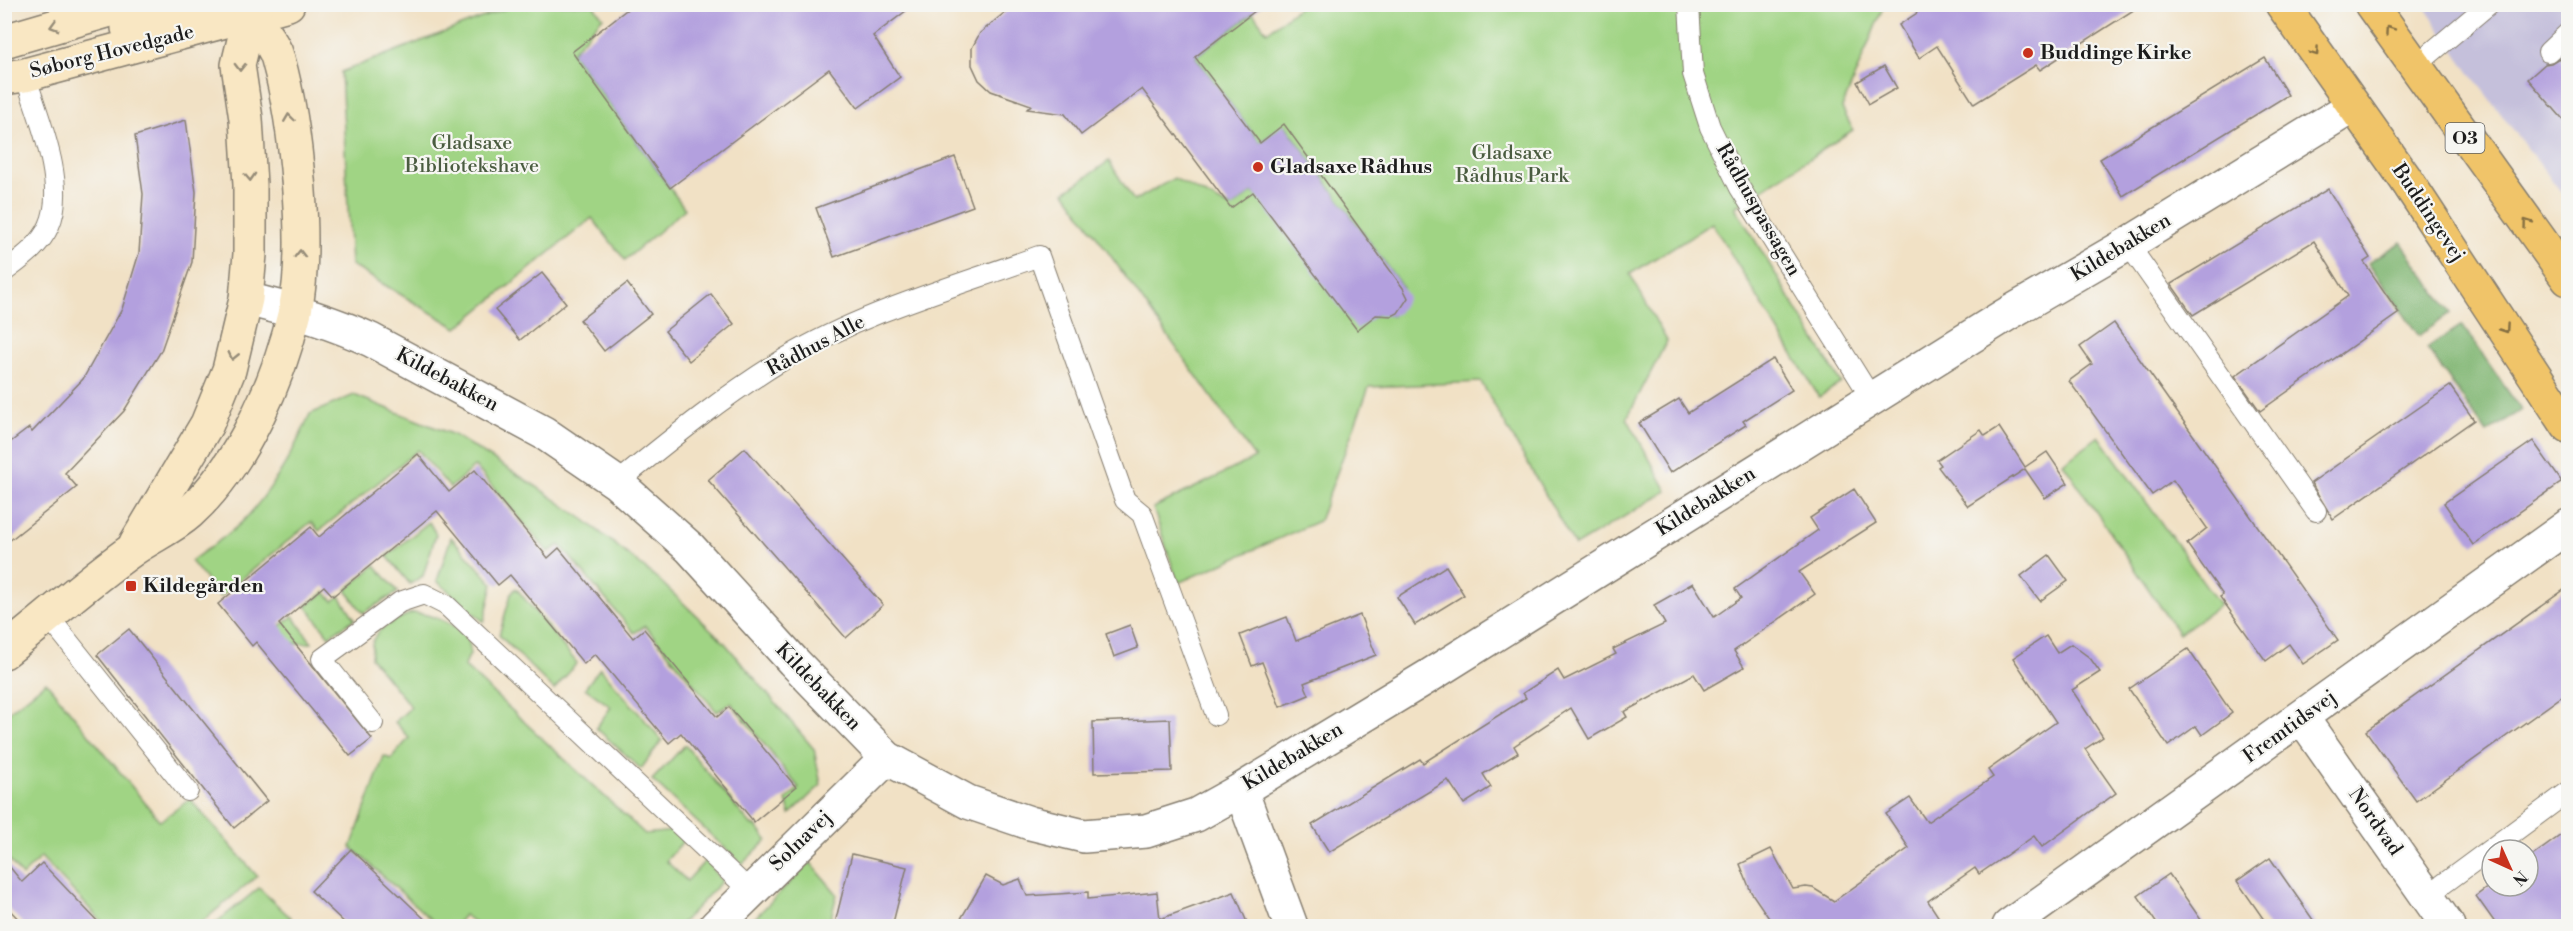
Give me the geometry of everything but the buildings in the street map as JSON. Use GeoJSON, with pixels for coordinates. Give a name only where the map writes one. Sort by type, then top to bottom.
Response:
{"type":"FeatureCollection","features":[{"type":"Feature","properties":{"kind":"main road","name":"Buddingevej"},"geometry":{"type":"LineString","coordinates":[[2282,4],[2405,178],[2568,426]]}},
{"type":"Feature","properties":{"kind":"main road","name":"O3"},"geometry":{"type":"LineString","coordinates":[[2371,4],[2568,279]]}},
{"type":"Feature","properties":{"kind":"street","name":"Søborg Hovedgade"},"geometry":{"type":"LineString","coordinates":[[4,41],[131,4]]}},
{"type":"Feature","properties":{"kind":"street"},"geometry":{"type":"LineString","coordinates":[[12,74],[57,49],[147,22],[195,4]]}},
{"type":"Feature","properties":{"kind":"street","name":"Søborg Hovedgade"},"geometry":{"type":"LineString","coordinates":[[12,74],[251,8],[288,4]]}},
{"type":"Feature","properties":{"kind":"street"},"geometry":{"type":"LineString","coordinates":[[132,549],[207,424],[229,370],[246,299],[250,254],[250,185],[246,119],[238,65],[251,8]]}},
{"type":"Feature","properties":{"kind":"street"},"geometry":{"type":"LineString","coordinates":[[4,652],[132,549],[188,514],[227,468],[260,413],[295,310],[300,257],[298,197],[286,95],[278,55],[251,8]]}},
{"type":"Feature","properties":{"kind":"street","name":"Kildebakken"},"geometry":{"type":"LineString","coordinates":[[246,299],[295,310],[343,327],[371,340],[544,433],[618,483],[690,548],[793,661],[887,758],[968,802],[1030,823],[1084,836],[1146,831],[1196,815],[1241,789],[1429,676],[2004,316],[2128,244],[2353,106]]}},
{"type":"Feature","properties":{"kind":"street","name":"Fremtidsvej"},"geometry":{"type":"LineString","coordinates":[[2009,927],[2568,526]]}},
{"type":"Feature","properties":{"kind":"street","name":"Nordvad"},"geometry":{"type":"LineString","coordinates":[[2302,718],[2448,927]]}},
{"type":"Feature","properties":{"kind":"street","name":"Solnavej"},"geometry":{"type":"LineString","coordinates":[[716,927],[887,758]]}},
{"type":"Feature","properties":{"kind":"street"},"geometry":{"type":"LineString","coordinates":[[1241,789],[1291,927]]}},
{"type":"Feature","properties":{"kind":"lane","name":"Rådhuspassagen"},"geometry":{"type":"LineString","coordinates":[[1689,4],[1693,75],[1710,127],[1740,188],[1872,399]]}},
{"type":"Feature","properties":{"kind":"lane"},"geometry":{"type":"LineString","coordinates":[[2414,67],[2489,4]]}},
{"type":"Feature","properties":{"kind":"lane"},"geometry":{"type":"LineString","coordinates":[[2548,52],[2568,33]]}},
{"type":"Feature","properties":{"kind":"lane"},"geometry":{"type":"LineString","coordinates":[[4,272],[32,249],[49,226],[56,203],[56,177],[12,74]]}},
{"type":"Feature","properties":{"kind":"lane"},"geometry":{"type":"LineString","coordinates":[[2128,244],[2316,511]]}},
{"type":"Feature","properties":{"kind":"lane","name":"Rådhus Alle"},"geometry":{"type":"LineString","coordinates":[[618,483],[746,384],[787,357],[861,320],[1039,256],[1125,500],[1142,514],[1216,715]]}},
{"type":"Feature","properties":{"kind":"lane"},"geometry":{"type":"LineString","coordinates":[[373,723],[322,659],[400,602],[424,594],[446,605],[750,891]]}},
{"type":"Feature","properties":{"kind":"lane"},"geometry":{"type":"LineString","coordinates":[[48,616],[189,791]]}},
{"type":"Feature","properties":{"kind":"lane"},"geometry":{"type":"LineString","coordinates":[[2427,896],[2568,792]]}},
{"type":"Feature","properties":{"kind":"shaded area"},"geometry":{"type":"Polygon","coordinates":[[[2423,5],[2568,5],[2568,201],[2471,75],[2423,5]]]}},
{"type":"Feature","properties":{"kind":"green space","name":"Gladsaxe Rådhus Park"},"geometry":{"type":"Polygon","coordinates":[[[1303,4],[1884,5],[1842,108],[1853,130],[1735,207],[1841,383],[1819,397],[1712,223],[1630,274],[1667,341],[1627,418],[1667,491],[1575,546],[1481,382],[1369,387],[1319,521],[1178,583],[1153,508],[1255,458],[1065,192],[1109,161],[1134,201],[1174,178],[1231,208],[1253,192],[1371,318],[1379,313],[1392,316],[1403,288],[1285,125],[1260,143],[1195,57],[1253,13],[1267,32],[1303,4]]]}},
{"type":"Feature","properties":{"kind":"green space","name":"Gladsaxe Bibliotekshave"},"geometry":{"type":"Polygon","coordinates":[[[515,5],[593,5],[603,17],[572,52],[685,209],[625,260],[592,218],[457,328],[351,265],[341,72],[515,5]]]}},
{"type":"Feature","properties":{"kind":"green space"},"geometry":{"type":"Polygon","coordinates":[[[2401,242],[2451,313],[2419,336],[2368,263],[2401,242]]]}},
{"type":"Feature","properties":{"kind":"green space"},"geometry":{"type":"Polygon","coordinates":[[[2462,325],[2521,410],[2487,433],[2427,348],[2462,325]]]}},
{"type":"Feature","properties":{"kind":"green space"},"geometry":{"type":"Polygon","coordinates":[[[354,395],[454,435],[586,521],[658,579],[724,642],[814,749],[821,785],[790,814],[786,800],[799,788],[731,703],[717,712],[645,626],[634,633],[560,545],[548,552],[475,466],[450,488],[418,450],[319,531],[311,522],[220,597],[191,561],[231,532],[264,497],[297,443],[310,414],[354,395]]]}},
{"type":"Feature","properties":{"kind":"green space"},"geometry":{"type":"Polygon","coordinates":[[[2099,436],[2220,605],[2179,634],[2063,463],[2099,436]]]}},
{"type":"Feature","properties":{"kind":"green space"},"geometry":{"type":"Polygon","coordinates":[[[429,522],[436,534],[423,576],[410,584],[387,556],[429,522]]]}},
{"type":"Feature","properties":{"kind":"green space"},"geometry":{"type":"Polygon","coordinates":[[[451,537],[493,584],[484,622],[437,581],[451,537]]]}},
{"type":"Feature","properties":{"kind":"green space"},"geometry":{"type":"Polygon","coordinates":[[[375,565],[398,592],[363,613],[346,590],[375,565]]]}},
{"type":"Feature","properties":{"kind":"green space"},"geometry":{"type":"Polygon","coordinates":[[[516,588],[577,663],[554,690],[499,635],[511,594],[516,588]]]}},
{"type":"Feature","properties":{"kind":"green space"},"geometry":{"type":"Polygon","coordinates":[[[325,592],[333,601],[340,596],[355,619],[329,636],[306,606],[325,592]]]}},
{"type":"Feature","properties":{"kind":"green space"},"geometry":{"type":"Polygon","coordinates":[[[412,613],[439,619],[458,629],[469,644],[470,654],[464,666],[645,834],[673,831],[684,840],[666,861],[687,881],[706,860],[722,881],[679,926],[480,926],[464,915],[455,926],[438,926],[351,847],[384,756],[391,759],[409,738],[395,722],[411,707],[371,658],[373,640],[385,626],[412,613]]]}},
{"type":"Feature","properties":{"kind":"green space"},"geometry":{"type":"Polygon","coordinates":[[[293,616],[312,643],[258,644],[293,616]]]}},
{"type":"Feature","properties":{"kind":"green space"},"geometry":{"type":"Polygon","coordinates":[[[600,668],[662,740],[641,769],[596,728],[611,707],[585,688],[600,668]]]}},
{"type":"Feature","properties":{"kind":"green space"},"geometry":{"type":"Polygon","coordinates":[[[46,682],[160,821],[190,799],[257,876],[197,926],[106,926],[41,857],[22,876],[5,855],[5,715],[46,682]]]}},
{"type":"Feature","properties":{"kind":"green space"},"geometry":{"type":"Polygon","coordinates":[[[685,745],[751,825],[756,826],[767,840],[742,864],[652,780],[685,745]]]}},
{"type":"Feature","properties":{"kind":"green space"},"geometry":{"type":"Polygon","coordinates":[[[810,862],[837,894],[829,926],[747,926],[810,862]]]}},
{"type":"Feature","properties":{"kind":"green space"},"geometry":{"type":"Polygon","coordinates":[[[259,888],[291,918],[288,921],[294,926],[212,926],[259,888]]]}},
{"type":"Feature","properties":{"kind":"place","name":"Buddinge Kirke"},"geometry":{"type":"Point","coordinates":[2028,53]}},
{"type":"Feature","properties":{"kind":"place","name":"Gladsaxe Rådhus"},"geometry":{"type":"Point","coordinates":[1258,167]}},
{"type":"Feature","properties":{"kind":"place","name":"Kildegården"},"geometry":{"type":"Point","coordinates":[131,586]}}]}
